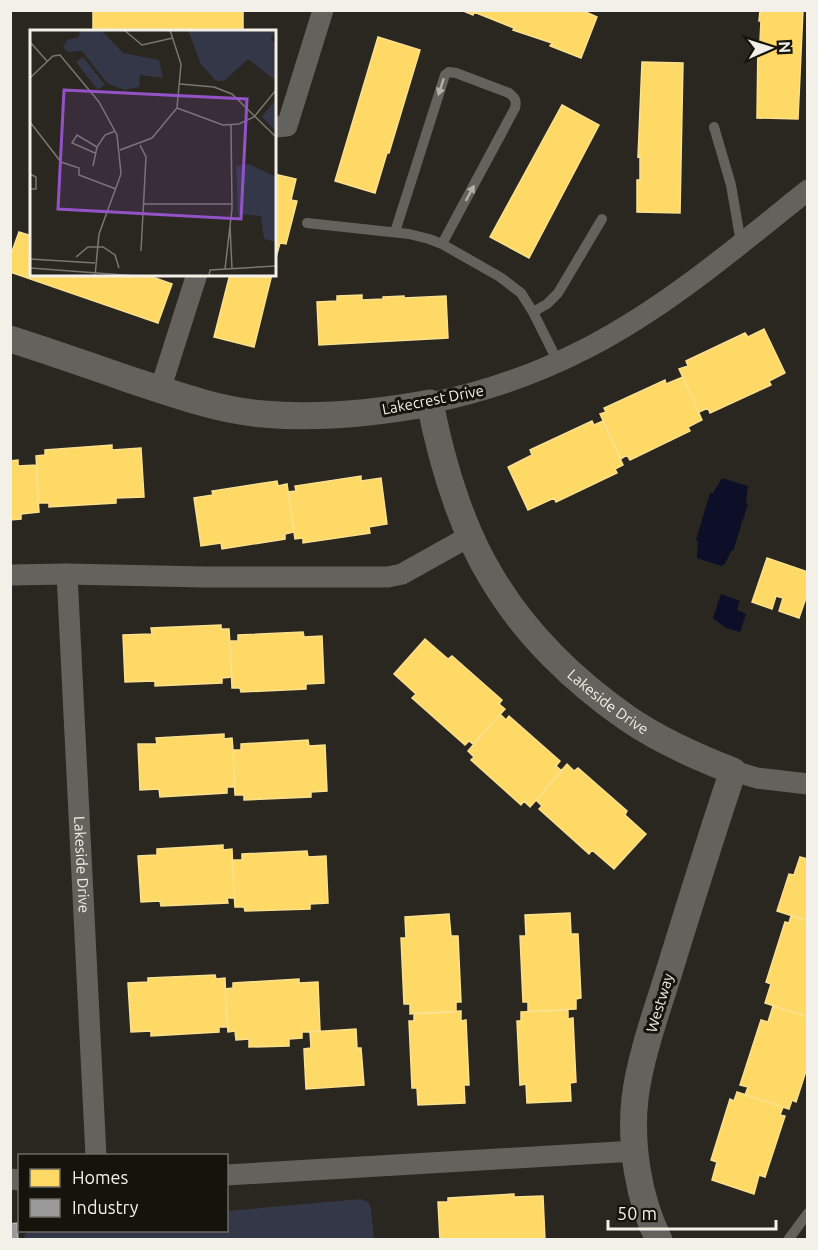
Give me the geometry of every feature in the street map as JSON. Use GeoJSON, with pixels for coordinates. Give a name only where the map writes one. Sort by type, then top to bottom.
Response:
{"type":"FeatureCollection","features":[{"type":"Feature","properties":{"kind":"street"},"geometry":{"type":"LineString","coordinates":[[276,127],[287,126],[323,10]]}},
{"type":"Feature","properties":{"kind":"street","name":"Lakecrest Drive"},"geometry":{"type":"LineString","coordinates":[[10,339],[186,399],[243,412],[318,415],[391,410],[430,403],[484,390],[526,376],[620,330],[678,292],[807,190]]}},
{"type":"Feature","properties":{"kind":"street"},"geometry":{"type":"LineString","coordinates":[[160,390],[195,276]]}},
{"type":"Feature","properties":{"kind":"street","name":"Lakeside Drive"},"geometry":{"type":"LineString","coordinates":[[430,403],[446,470],[470,536],[492,578],[519,617],[544,647],[599,697],[628,719],[696,757],[757,778],[807,784]]}},
{"type":"Feature","properties":{"kind":"street"},"geometry":{"type":"LineString","coordinates":[[10,575],[388,577],[402,574],[470,536]]}},
{"type":"Feature","properties":{"kind":"street","name":"Lakeside Drive"},"geometry":{"type":"LineString","coordinates":[[67,574],[96,1154]]}},
{"type":"Feature","properties":{"kind":"street","name":"Westway"},"geometry":{"type":"LineString","coordinates":[[659,1239],[645,1206],[635,1151],[635,1096],[644,1057],[711,835],[733,771]]}},
{"type":"Feature","properties":{"kind":"street"},"geometry":{"type":"LineString","coordinates":[[228,1175],[635,1151]]}},
{"type":"Feature","properties":{"kind":"lane"},"geometry":{"type":"LineString","coordinates":[[395,232],[445,75],[449,72],[456,73],[509,93],[514,98],[516,108],[442,244]]}},
{"type":"Feature","properties":{"kind":"lane"},"geometry":{"type":"LineString","coordinates":[[714,127],[731,185],[741,243]]}},
{"type":"Feature","properties":{"kind":"lane"},"geometry":{"type":"LineString","coordinates":[[533,312],[547,304],[558,293],[602,219]]}},
{"type":"Feature","properties":{"kind":"lane"},"geometry":{"type":"LineString","coordinates":[[307,223],[395,232],[442,244],[512,284],[521,293],[558,362]]}},
{"type":"Feature","properties":{"kind":"lane"},"geometry":{"type":"LineString","coordinates":[[788,1239],[807,1213]]}},
{"type":"Feature","properties":{"kind":"shaded area"},"geometry":{"type":"Polygon","coordinates":[[[722,478],[748,486],[746,503],[748,504],[733,551],[725,564],[721,566],[697,558],[698,541],[696,540],[710,493],[713,493],[722,478]]]}},
{"type":"Feature","properties":{"kind":"shaded area"},"geometry":{"type":"Polygon","coordinates":[[[721,594],[740,601],[737,610],[746,614],[740,632],[726,628],[713,618],[721,594]]]}},
{"type":"Feature","properties":{"kind":"shaded area"},"geometry":{"type":"Polygon","coordinates":[[[361,1199],[369,1203],[371,1209],[374,1239],[23,1239],[27,1232],[228,1232],[228,1211],[361,1199]]]}},
{"type":"Feature","properties":{"kind":"building: Homes"},"geometry":{"type":"Polygon","coordinates":[[[93,10],[243,10],[243,30],[93,30],[93,10]]]}},
{"type":"Feature","properties":{"kind":"building: Homes"},"geometry":{"type":"Polygon","coordinates":[[[461,10],[581,10],[597,17],[581,58],[550,46],[552,43],[513,30],[514,28],[474,12],[473,15],[461,10]]]}},
{"type":"Feature","properties":{"kind":"building: Homes"},"geometry":{"type":"Polygon","coordinates":[[[760,10],[803,10],[798,119],[757,118],[760,10]]]}},
{"type":"Feature","properties":{"kind":"building: Homes"},"geometry":{"type":"Polygon","coordinates":[[[378,37],[420,50],[375,193],[335,181],[378,37]]]}},
{"type":"Feature","properties":{"kind":"building: Homes"},"geometry":{"type":"Polygon","coordinates":[[[642,62],[683,63],[680,213],[637,212],[637,180],[640,180],[640,156],[638,157],[642,62]]]}},
{"type":"Feature","properties":{"kind":"building: Homes"},"geometry":{"type":"Polygon","coordinates":[[[562,105],[599,125],[529,258],[490,237],[562,105]]]}},
{"type":"Feature","properties":{"kind":"building: Homes"},"geometry":{"type":"Polygon","coordinates":[[[276,174],[296,179],[291,200],[297,201],[286,244],[280,243],[276,258],[276,174]]]}},
{"type":"Feature","properties":{"kind":"building: Homes"},"geometry":{"type":"Polygon","coordinates":[[[19,232],[30,235],[30,276],[150,276],[172,284],[158,323],[10,272],[10,257],[19,232]]]}},
{"type":"Feature","properties":{"kind":"building: Homes"},"geometry":{"type":"Polygon","coordinates":[[[229,276],[272,276],[254,347],[214,337],[229,276]]]}},
{"type":"Feature","properties":{"kind":"building: Homes"},"geometry":{"type":"Polygon","coordinates":[[[362,295],[362,300],[404,296],[404,298],[446,296],[448,338],[319,345],[317,302],[337,301],[337,296],[362,295]]]}},
{"type":"Feature","properties":{"kind":"building: Homes"},"geometry":{"type":"Polygon","coordinates":[[[764,329],[785,373],[769,381],[771,385],[710,413],[708,408],[699,412],[679,369],[688,366],[686,361],[745,333],[748,337],[764,329]]]}},
{"type":"Feature","properties":{"kind":"building: Homes"},"geometry":{"type":"Polygon","coordinates":[[[683,377],[702,420],[688,427],[690,431],[630,460],[627,455],[621,459],[600,414],[606,412],[604,408],[665,380],[666,384],[683,377]]]}},
{"type":"Feature","properties":{"kind":"building: Homes"},"geometry":{"type":"Polygon","coordinates":[[[592,421],[594,425],[603,421],[623,465],[615,469],[617,473],[556,502],[554,498],[528,510],[508,467],[532,455],[530,450],[592,421]]]}},
{"type":"Feature","properties":{"kind":"building: Homes"},"geometry":{"type":"Polygon","coordinates":[[[112,445],[112,450],[141,448],[144,497],[116,498],[116,503],[49,507],[49,503],[39,503],[36,456],[45,455],[45,450],[112,445]]]}},
{"type":"Feature","properties":{"kind":"building: Homes"},"geometry":{"type":"Polygon","coordinates":[[[18,460],[18,466],[36,465],[39,512],[21,514],[21,519],[10,520],[10,461],[18,460]]]}},
{"type":"Feature","properties":{"kind":"building: Homes"},"geometry":{"type":"Polygon","coordinates":[[[361,476],[361,481],[381,478],[387,524],[369,527],[370,533],[303,543],[303,538],[295,539],[288,492],[296,491],[295,486],[361,476]]]}},
{"type":"Feature","properties":{"kind":"building: Homes"},"geometry":{"type":"Polygon","coordinates":[[[277,481],[278,486],[287,484],[294,532],[285,534],[285,539],[222,549],[221,543],[201,546],[194,498],[213,495],[212,491],[277,481]]]}},
{"type":"Feature","properties":{"kind":"building: Homes"},"geometry":{"type":"Polygon","coordinates":[[[767,558],[808,572],[808,592],[799,618],[779,611],[783,598],[776,596],[772,609],[752,602],[767,558]]]}},
{"type":"Feature","properties":{"kind":"building: Homes"},"geometry":{"type":"Polygon","coordinates":[[[221,625],[221,629],[229,629],[232,677],[222,678],[222,683],[155,686],[155,681],[125,682],[123,635],[152,634],[151,628],[221,625]]]}},
{"type":"Feature","properties":{"kind":"building: Homes"},"geometry":{"type":"Polygon","coordinates":[[[303,632],[304,637],[322,636],[324,683],[306,684],[306,689],[241,692],[240,688],[232,688],[230,641],[238,641],[238,635],[303,632]]]}},
{"type":"Feature","properties":{"kind":"building: Homes"},"geometry":{"type":"Polygon","coordinates":[[[425,639],[448,659],[452,656],[502,700],[499,704],[505,709],[473,744],[469,741],[465,745],[412,698],[416,694],[394,674],[425,639]]]}},
{"type":"Feature","properties":{"kind":"building: Homes"},"geometry":{"type":"Polygon","coordinates":[[[500,714],[506,720],[509,716],[560,761],[556,766],[562,771],[530,807],[524,801],[521,805],[471,760],[474,757],[468,751],[500,714]]]}},
{"type":"Feature","properties":{"kind":"building: Homes"},"geometry":{"type":"Polygon","coordinates":[[[224,734],[224,739],[232,738],[235,787],[227,787],[227,793],[160,797],[159,789],[140,790],[138,744],[157,744],[156,738],[224,734]]]}},
{"type":"Feature","properties":{"kind":"building: Homes"},"geometry":{"type":"Polygon","coordinates":[[[308,740],[309,746],[325,745],[327,791],[311,792],[311,797],[244,800],[244,795],[235,795],[233,750],[241,750],[241,744],[308,740]]]}},
{"type":"Feature","properties":{"kind":"building: Homes"},"geometry":{"type":"Polygon","coordinates":[[[567,764],[574,771],[578,768],[627,811],[625,815],[646,834],[614,869],[592,850],[589,854],[539,809],[542,806],[536,800],[567,764]]]}},
{"type":"Feature","properties":{"kind":"building: Homes"},"geometry":{"type":"Polygon","coordinates":[[[223,845],[223,850],[232,849],[234,898],[227,898],[228,903],[161,906],[160,901],[141,902],[138,856],[157,855],[157,849],[223,845]]]}},
{"type":"Feature","properties":{"kind":"building: Homes"},"geometry":{"type":"Polygon","coordinates":[[[307,851],[308,857],[326,856],[328,903],[310,904],[310,909],[245,911],[244,907],[235,907],[232,860],[242,860],[242,854],[307,851]]]}},
{"type":"Feature","properties":{"kind":"building: Homes"},"geometry":{"type":"Polygon","coordinates":[[[800,857],[808,859],[808,921],[777,911],[789,874],[794,875],[800,857]]]}},
{"type":"Feature","properties":{"kind":"building: Homes"},"geometry":{"type":"Polygon","coordinates":[[[570,913],[571,934],[578,934],[581,998],[576,999],[576,1009],[528,1011],[528,1002],[523,1002],[520,936],[526,936],[525,915],[570,913]]]}},
{"type":"Feature","properties":{"kind":"building: Homes"},"geometry":{"type":"Polygon","coordinates":[[[449,914],[451,936],[458,936],[461,1002],[456,1002],[456,1012],[410,1014],[410,1004],[404,1004],[401,938],[406,938],[405,917],[449,914]]]}},
{"type":"Feature","properties":{"kind":"building: Homes"},"geometry":{"type":"Polygon","coordinates":[[[791,916],[808,921],[808,1017],[765,1003],[771,984],[766,982],[785,922],[789,923],[791,916]]]}},
{"type":"Feature","properties":{"kind":"building: Homes"},"geometry":{"type":"Polygon","coordinates":[[[215,975],[216,979],[225,978],[227,1027],[219,1027],[219,1032],[151,1036],[151,1031],[131,1032],[128,983],[148,982],[148,978],[215,975]]]}},
{"type":"Feature","properties":{"kind":"building: Homes"},"geometry":{"type":"Polygon","coordinates":[[[299,979],[299,983],[318,982],[320,1031],[302,1032],[302,1038],[289,1039],[289,1046],[249,1047],[249,1039],[236,1040],[235,1031],[228,1032],[225,989],[233,988],[233,983],[299,979]]]}},
{"type":"Feature","properties":{"kind":"building: Homes"},"geometry":{"type":"Polygon","coordinates":[[[773,1006],[808,1017],[808,1065],[796,1102],[792,1100],[789,1109],[745,1095],[748,1087],[740,1085],[761,1020],[768,1022],[773,1006]]]}},
{"type":"Feature","properties":{"kind":"building: Homes"},"geometry":{"type":"Polygon","coordinates":[[[568,1010],[568,1019],[573,1018],[576,1082],[570,1083],[571,1101],[527,1103],[526,1084],[520,1085],[517,1021],[521,1021],[521,1012],[568,1010]]]}},
{"type":"Feature","properties":{"kind":"building: Homes"},"geometry":{"type":"Polygon","coordinates":[[[461,1011],[461,1021],[466,1020],[469,1085],[464,1085],[465,1103],[418,1105],[417,1088],[412,1088],[409,1021],[414,1021],[414,1013],[461,1011]]]}},
{"type":"Feature","properties":{"kind":"building: Homes"},"geometry":{"type":"Polygon","coordinates":[[[356,1029],[357,1048],[361,1048],[364,1085],[306,1089],[304,1049],[311,1048],[310,1032],[356,1029]]]}},
{"type":"Feature","properties":{"kind":"building: Homes"},"geometry":{"type":"Polygon","coordinates":[[[737,1092],[783,1107],[780,1115],[785,1116],[765,1177],[759,1175],[754,1194],[712,1180],[717,1162],[711,1160],[730,1099],[734,1101],[737,1092]]]}},
{"type":"Feature","properties":{"kind":"building: Homes"},"geometry":{"type":"Polygon","coordinates":[[[514,1194],[514,1197],[543,1196],[545,1240],[440,1240],[438,1202],[448,1202],[448,1198],[514,1194]]]}},
{"type":"Feature","properties":{"kind":"building: Industry"},"geometry":{"type":"Polygon","coordinates":[[[17,1223],[18,1240],[10,1240],[10,1224],[17,1223]]]}}]}
